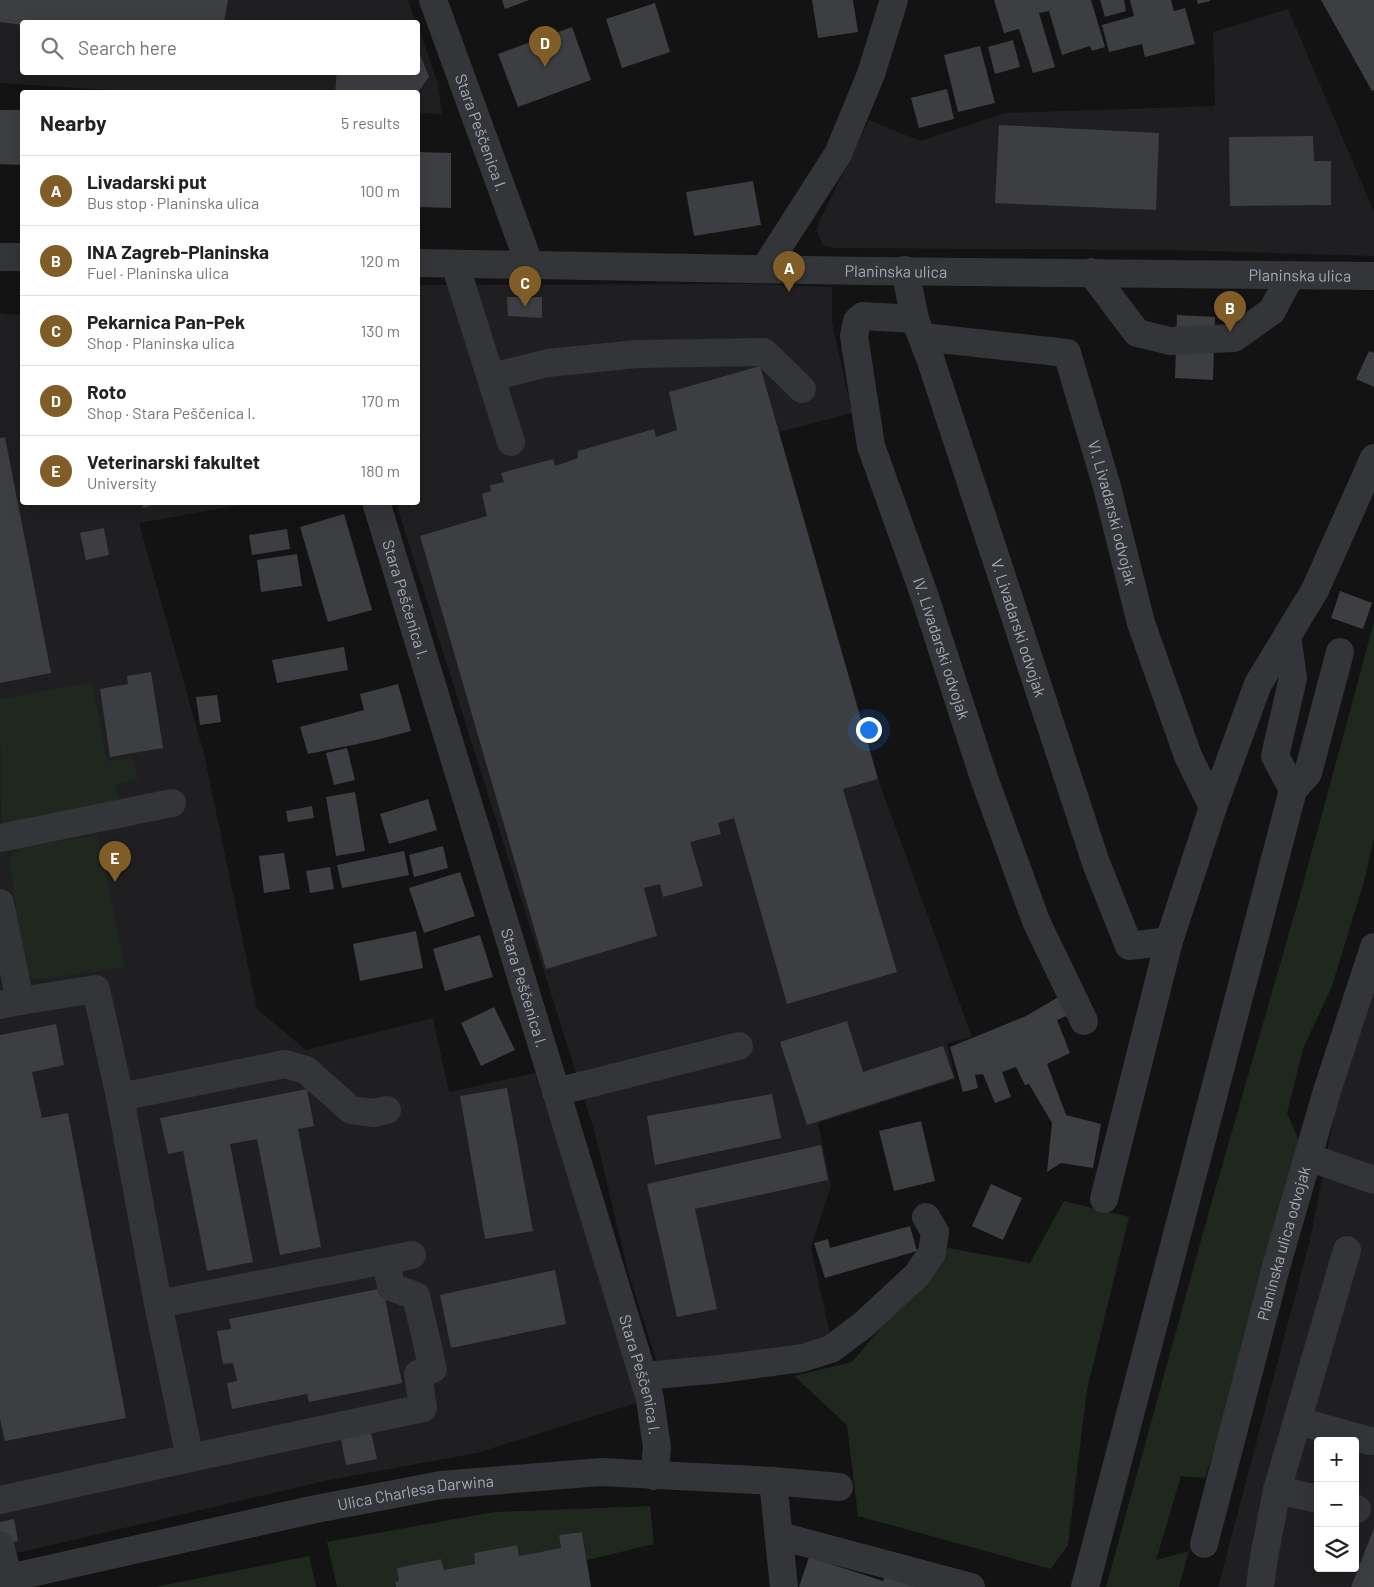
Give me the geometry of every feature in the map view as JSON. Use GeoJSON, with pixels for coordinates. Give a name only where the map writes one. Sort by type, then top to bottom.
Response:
{"type":"FeatureCollection","features":[{"type":"Feature","properties":{"kind":"street","name":"Stara Peščenica I."},"geometry":{"type":"LineString","coordinates":[[432,0],[530,266]]}},
{"type":"Feature","properties":{"kind":"street"},"geometry":{"type":"LineString","coordinates":[[765,268],[838,154],[871,74],[894,0]]}},
{"type":"Feature","properties":{"kind":"street"},"geometry":{"type":"LineString","coordinates":[[0,257],[20,257]]}},
{"type":"Feature","properties":{"kind":"street","name":"Planinska ulica"},"geometry":{"type":"LineString","coordinates":[[420,263],[1374,276]]}},
{"type":"Feature","properties":{"kind":"street"},"geometry":{"type":"LineString","coordinates":[[455,264],[511,442]]}},
{"type":"Feature","properties":{"kind":"street","name":"V. Livadarski odvojak"},"geometry":{"type":"LineString","coordinates":[[905,270],[919,328],[1096,863],[1129,946],[1168,941]]}},
{"type":"Feature","properties":{"kind":"street"},"geometry":{"type":"LineString","coordinates":[[1091,272],[1136,333],[1170,341],[1234,338],[1272,311],[1291,275]]}},
{"type":"Feature","properties":{"kind":"street","name":"IV. Livadarski odvojak"},"geometry":{"type":"LineString","coordinates":[[919,328],[863,316],[857,321],[854,336],[871,446],[925,597],[984,778],[1036,921],[1084,1021]]}},
{"type":"Feature","properties":{"kind":"street","name":"VI. Livadarski odvojak"},"geometry":{"type":"LineString","coordinates":[[919,328],[1067,353],[1107,487],[1141,623],[1188,756],[1213,807]]}},
{"type":"Feature","properties":{"kind":"street"},"geometry":{"type":"LineString","coordinates":[[491,377],[548,363],[637,354],[764,352],[802,389]]}},
{"type":"Feature","properties":{"kind":"street"},"geometry":{"type":"LineString","coordinates":[[1104,1199],[1168,941],[1213,807],[1258,684],[1314,590],[1374,458]]}},
{"type":"Feature","properties":{"kind":"street","name":"Stara Peščenica I."},"geometry":{"type":"LineString","coordinates":[[377,505],[644,1376],[650,1399],[657,1448],[654,1476]]}},
{"type":"Feature","properties":{"kind":"street"},"geometry":{"type":"LineString","coordinates":[[1286,636],[1293,678],[1275,756],[1294,790]]}},
{"type":"Feature","properties":{"kind":"street"},"geometry":{"type":"LineString","coordinates":[[1085,1587],[1294,790],[1308,773],[1340,652]]}},
{"type":"Feature","properties":{"kind":"street"},"geometry":{"type":"LineString","coordinates":[[0,838],[172,803]]}},
{"type":"Feature","properties":{"kind":"street"},"geometry":{"type":"LineString","coordinates":[[0,902],[10,1003],[96,989],[120,1097],[158,1304],[190,1458]]}},
{"type":"Feature","properties":{"kind":"street","name":"Planinska ulica odvojak"},"geometry":{"type":"LineString","coordinates":[[1204,1544],[1276,1267],[1327,1091],[1374,947]]}},
{"type":"Feature","properties":{"kind":"street"},"geometry":{"type":"LineString","coordinates":[[556,1092],[739,1046]]}},
{"type":"Feature","properties":{"kind":"street"},"geometry":{"type":"LineString","coordinates":[[120,1097],[285,1064],[306,1070],[351,1110],[374,1112],[387,1110]]}},
{"type":"Feature","properties":{"kind":"street"},"geometry":{"type":"LineString","coordinates":[[1308,1156],[1374,1180]]}},
{"type":"Feature","properties":{"kind":"street"},"geometry":{"type":"LineString","coordinates":[[644,1376],[720,1369],[802,1358],[831,1349],[863,1325],[917,1274],[932,1253],[935,1232],[926,1216]]}},
{"type":"Feature","properties":{"kind":"street"},"geometry":{"type":"LineString","coordinates":[[1260,1587],[1277,1490],[1347,1250]]}},
{"type":"Feature","properties":{"kind":"street"},"geometry":{"type":"LineString","coordinates":[[0,1500],[423,1408],[418,1374],[433,1369],[416,1296],[391,1287],[399,1257],[158,1304]]}},
{"type":"Feature","properties":{"kind":"street"},"geometry":{"type":"LineString","coordinates":[[1298,1421],[1370,1441]]}},
{"type":"Feature","properties":{"kind":"street","name":"Ulica Charlesa Darwina"},"geometry":{"type":"LineString","coordinates":[[4,1580],[311,1510],[441,1485],[601,1472],[839,1487]]}},
{"type":"Feature","properties":{"kind":"street"},"geometry":{"type":"LineString","coordinates":[[773,1482],[784,1587]]}},
{"type":"Feature","properties":{"kind":"street"},"geometry":{"type":"LineString","coordinates":[[1277,1490],[1314,1499]]}},
{"type":"Feature","properties":{"kind":"street"},"geometry":{"type":"LineString","coordinates":[[780,1536],[971,1587]]}},
{"type":"Feature","properties":{"kind":"street"},"geometry":{"type":"LineString","coordinates":[[0,1545],[4,1580]]}},
{"type":"Feature","properties":{"kind":"shaded area"},"geometry":{"type":"Polygon","coordinates":[[[0,0],[408,0],[415,20],[20,20],[20,75],[420,75],[420,32],[438,84],[442,114],[420,113],[420,90],[108,90],[0,83],[0,0]]]}},
{"type":"Feature","properties":{"kind":"shaded area"},"geometry":{"type":"Polygon","coordinates":[[[1288,9],[1374,212],[1374,256],[1173,250],[833,248],[823,245],[817,231],[819,222],[869,120],[920,141],[1005,113],[1215,106],[1213,32],[1288,9]]]}},
{"type":"Feature","properties":{"kind":"shaded area"},"geometry":{"type":"Polygon","coordinates":[[[751,284],[832,287],[832,322],[852,413],[779,432],[878,779],[972,1037],[947,1043],[955,1079],[818,1123],[831,1185],[811,1247],[831,1339],[658,1365],[628,1272],[595,1133],[397,505],[420,505],[420,285],[751,284]]]}},
{"type":"Feature","properties":{"kind":"shaded area"},"geometry":{"type":"Polygon","coordinates":[[[0,313],[20,315],[20,505],[240,505],[139,523],[204,754],[257,1009],[306,1050],[433,1018],[449,1092],[535,1073],[639,1402],[477,1453],[329,1480],[0,1557],[0,313]]]}},
{"type":"Feature","properties":{"kind":"shaded area"},"geometry":{"type":"Polygon","coordinates":[[[1374,622],[1374,839],[1363,885],[1332,986],[1303,1049],[1287,1113],[1301,1145],[1231,1398],[1205,1478],[1181,1476],[1156,1560],[1189,1551],[1179,1587],[1106,1587],[1209,1211],[1300,895],[1374,622]]]}},
{"type":"Feature","properties":{"kind":"shaded area"},"geometry":{"type":"Polygon","coordinates":[[[92,682],[107,761],[133,758],[138,780],[115,784],[119,803],[14,826],[1,821],[0,699],[92,682]]]}},
{"type":"Feature","properties":{"kind":"shaded area"},"geometry":{"type":"Polygon","coordinates":[[[98,835],[125,967],[37,980],[26,975],[10,865],[11,856],[19,847],[98,835]]]}},
{"type":"Feature","properties":{"kind":"shaded area"},"geometry":{"type":"Polygon","coordinates":[[[1374,982],[1374,1587],[1218,1587],[1310,1240],[1339,1091],[1374,982]]]}},
{"type":"Feature","properties":{"kind":"shaded area"},"geometry":{"type":"Polygon","coordinates":[[[1064,1201],[1129,1217],[1087,1390],[1068,1545],[1051,1569],[858,1516],[847,1425],[794,1376],[852,1362],[948,1248],[1030,1263],[1064,1201]]]}},
{"type":"Feature","properties":{"kind":"shaded area"},"geometry":{"type":"Polygon","coordinates":[[[650,1506],[654,1544],[587,1560],[582,1532],[559,1535],[561,1548],[519,1556],[516,1545],[474,1553],[475,1564],[444,1570],[441,1559],[397,1568],[399,1581],[395,1582],[396,1587],[337,1587],[327,1542],[494,1512],[650,1506]]]}},
{"type":"Feature","properties":{"kind":"shaded area"},"geometry":{"type":"Polygon","coordinates":[[[309,1556],[316,1587],[155,1587],[309,1556]]]}},
{"type":"Feature","properties":{"kind":"building"},"geometry":{"type":"Polygon","coordinates":[[[0,0],[228,0],[224,20],[20,20],[20,25],[0,22],[0,0]]]}},
{"type":"Feature","properties":{"kind":"building"},"geometry":{"type":"Polygon","coordinates":[[[502,0],[529,0],[505,9],[502,0]]]}},
{"type":"Feature","properties":{"kind":"building"},"geometry":{"type":"Polygon","coordinates":[[[812,0],[853,0],[858,32],[818,38],[812,0]]]}},
{"type":"Feature","properties":{"kind":"building"},"geometry":{"type":"Polygon","coordinates":[[[994,0],[1091,0],[1105,47],[1092,51],[1090,46],[1062,55],[1049,11],[1039,13],[1055,67],[1033,73],[1019,29],[1004,33],[994,0]]]}},
{"type":"Feature","properties":{"kind":"building"},"geometry":{"type":"Polygon","coordinates":[[[1100,0],[1124,0],[1126,11],[1105,17],[1100,0]]]}},
{"type":"Feature","properties":{"kind":"building"},"geometry":{"type":"Polygon","coordinates":[[[1130,0],[1171,0],[1174,11],[1185,8],[1195,44],[1145,57],[1142,44],[1109,52],[1102,25],[1134,16],[1130,0]]]}},
{"type":"Feature","properties":{"kind":"building"},"geometry":{"type":"Polygon","coordinates":[[[1197,0],[1210,0],[1210,1],[1198,4],[1197,0]]]}},
{"type":"Feature","properties":{"kind":"building"},"geometry":{"type":"Polygon","coordinates":[[[1321,0],[1374,0],[1374,90],[1372,91],[1321,0]]]}},
{"type":"Feature","properties":{"kind":"building"},"geometry":{"type":"Polygon","coordinates":[[[655,3],[670,52],[622,68],[606,19],[655,3]]]}},
{"type":"Feature","properties":{"kind":"building"},"geometry":{"type":"Polygon","coordinates":[[[572,27],[591,80],[518,107],[498,54],[572,27]]]}},
{"type":"Feature","properties":{"kind":"building"},"geometry":{"type":"Polygon","coordinates":[[[1013,40],[1020,67],[995,74],[988,47],[1013,40]]]}},
{"type":"Feature","properties":{"kind":"building"},"geometry":{"type":"Polygon","coordinates":[[[980,46],[995,103],[958,112],[944,55],[980,46]]]}},
{"type":"Feature","properties":{"kind":"building"},"geometry":{"type":"Polygon","coordinates":[[[420,54],[429,77],[419,90],[335,90],[337,75],[420,75],[420,54]]]}},
{"type":"Feature","properties":{"kind":"building"},"geometry":{"type":"Polygon","coordinates":[[[947,89],[954,119],[919,128],[911,98],[947,89]]]}},
{"type":"Feature","properties":{"kind":"building"},"geometry":{"type":"Polygon","coordinates":[[[0,110],[20,110],[20,165],[0,164],[0,110]]]}},
{"type":"Feature","properties":{"kind":"building"},"geometry":{"type":"Polygon","coordinates":[[[999,125],[1159,133],[1156,210],[995,203],[999,125]]]}},
{"type":"Feature","properties":{"kind":"building"},"geometry":{"type":"Polygon","coordinates":[[[1313,136],[1314,161],[1331,161],[1331,205],[1230,206],[1229,137],[1313,136]]]}},
{"type":"Feature","properties":{"kind":"building"},"geometry":{"type":"Polygon","coordinates":[[[420,152],[451,153],[451,208],[420,207],[420,152]]]}},
{"type":"Feature","properties":{"kind":"building"},"geometry":{"type":"Polygon","coordinates":[[[753,181],[761,225],[694,236],[686,192],[753,181]]]}},
{"type":"Feature","properties":{"kind":"building"},"geometry":{"type":"Polygon","coordinates":[[[507,297],[542,297],[542,318],[508,316],[507,297]]]}},
{"type":"Feature","properties":{"kind":"building"},"geometry":{"type":"Polygon","coordinates":[[[1177,315],[1215,317],[1213,380],[1175,378],[1177,315]]]}},
{"type":"Feature","properties":{"kind":"building"},"geometry":{"type":"Polygon","coordinates":[[[1369,351],[1374,353],[1374,387],[1356,379],[1369,351]]]}},
{"type":"Feature","properties":{"kind":"building"},"geometry":{"type":"Polygon","coordinates":[[[760,366],[878,779],[843,789],[897,972],[787,1004],[734,818],[718,823],[721,834],[690,842],[703,886],[663,897],[660,884],[644,888],[657,936],[546,969],[420,536],[487,516],[482,494],[491,491],[490,485],[504,482],[501,473],[553,459],[555,466],[578,458],[578,451],[654,429],[656,437],[677,430],[669,392],[760,366]]]}},
{"type":"Feature","properties":{"kind":"building"},"geometry":{"type":"Polygon","coordinates":[[[5,437],[51,673],[0,683],[0,438],[5,437]]]}},
{"type":"Feature","properties":{"kind":"building"},"geometry":{"type":"Polygon","coordinates":[[[344,514],[372,610],[328,622],[300,527],[344,514]]]}},
{"type":"Feature","properties":{"kind":"building"},"geometry":{"type":"Polygon","coordinates":[[[104,528],[109,555],[86,560],[80,533],[104,528]]]}},
{"type":"Feature","properties":{"kind":"building"},"geometry":{"type":"Polygon","coordinates":[[[287,529],[290,549],[252,555],[249,535],[287,529]]]}},
{"type":"Feature","properties":{"kind":"building"},"geometry":{"type":"Polygon","coordinates":[[[297,554],[302,586],[261,592],[257,560],[297,554]]]}},
{"type":"Feature","properties":{"kind":"building"},"geometry":{"type":"Polygon","coordinates":[[[1340,591],[1372,603],[1363,629],[1331,618],[1340,591]]]}},
{"type":"Feature","properties":{"kind":"building"},"geometry":{"type":"Polygon","coordinates":[[[344,647],[348,670],[277,683],[272,660],[344,647]]]}},
{"type":"Feature","properties":{"kind":"building"},"geometry":{"type":"Polygon","coordinates":[[[151,672],[163,748],[110,757],[100,689],[128,684],[127,676],[151,672]]]}},
{"type":"Feature","properties":{"kind":"building"},"geometry":{"type":"Polygon","coordinates":[[[398,684],[411,731],[308,754],[300,727],[364,710],[360,694],[398,684]]]}},
{"type":"Feature","properties":{"kind":"building"},"geometry":{"type":"Polygon","coordinates":[[[217,695],[221,722],[200,725],[196,697],[217,695]]]}},
{"type":"Feature","properties":{"kind":"building"},"geometry":{"type":"Polygon","coordinates":[[[347,748],[355,780],[334,785],[326,753],[347,748]]]}},
{"type":"Feature","properties":{"kind":"building"},"geometry":{"type":"Polygon","coordinates":[[[355,792],[365,851],[336,856],[326,797],[355,792]]]}},
{"type":"Feature","properties":{"kind":"building"},"geometry":{"type":"Polygon","coordinates":[[[428,799],[437,830],[389,844],[380,814],[428,799]]]}},
{"type":"Feature","properties":{"kind":"building"},"geometry":{"type":"Polygon","coordinates":[[[312,806],[314,818],[288,822],[286,811],[312,806]]]}},
{"type":"Feature","properties":{"kind":"building"},"geometry":{"type":"Polygon","coordinates":[[[443,846],[448,868],[414,877],[409,855],[443,846]]]}},
{"type":"Feature","properties":{"kind":"building"},"geometry":{"type":"Polygon","coordinates":[[[404,851],[409,875],[342,888],[337,865],[404,851]]]}},
{"type":"Feature","properties":{"kind":"building"},"geometry":{"type":"Polygon","coordinates":[[[284,853],[290,889],[264,893],[259,856],[284,853]]]}},
{"type":"Feature","properties":{"kind":"building"},"geometry":{"type":"Polygon","coordinates":[[[330,867],[334,889],[310,893],[306,871],[330,867]]]}},
{"type":"Feature","properties":{"kind":"building"},"geometry":{"type":"Polygon","coordinates":[[[460,872],[475,916],[424,933],[409,888],[460,872]]]}},
{"type":"Feature","properties":{"kind":"building"},"geometry":{"type":"Polygon","coordinates":[[[416,931],[423,968],[360,981],[353,944],[416,931]]]}},
{"type":"Feature","properties":{"kind":"building"},"geometry":{"type":"Polygon","coordinates":[[[480,935],[493,977],[445,991],[433,949],[480,935]]]}},
{"type":"Feature","properties":{"kind":"building"},"geometry":{"type":"Polygon","coordinates":[[[1062,995],[1071,1014],[1057,1020],[1070,1053],[1047,1064],[1066,1115],[1101,1124],[1093,1168],[1061,1163],[1047,1172],[1052,1123],[1029,1084],[1025,1085],[1016,1067],[1002,1072],[1011,1097],[995,1103],[983,1074],[975,1075],[978,1088],[963,1092],[950,1047],[1026,1016],[1062,995]]]}},
{"type":"Feature","properties":{"kind":"building"},"geometry":{"type":"Polygon","coordinates":[[[494,1007],[515,1050],[481,1066],[461,1023],[494,1007]]]}},
{"type":"Feature","properties":{"kind":"building"},"geometry":{"type":"Polygon","coordinates":[[[847,1021],[863,1072],[943,1046],[954,1078],[807,1125],[780,1042],[847,1021]]]}},
{"type":"Feature","properties":{"kind":"building"},"geometry":{"type":"Polygon","coordinates":[[[56,1024],[64,1065],[32,1072],[42,1118],[68,1113],[126,1418],[5,1441],[0,1419],[0,1035],[56,1024]]]}},
{"type":"Feature","properties":{"kind":"building"},"geometry":{"type":"Polygon","coordinates":[[[507,1088],[533,1231],[485,1239],[460,1096],[507,1088]]]}},
{"type":"Feature","properties":{"kind":"building"},"geometry":{"type":"Polygon","coordinates":[[[307,1089],[314,1126],[298,1129],[321,1247],[280,1255],[257,1139],[230,1144],[253,1262],[207,1271],[183,1151],[168,1154],[160,1118],[307,1089]]]}},
{"type":"Feature","properties":{"kind":"building"},"geometry":{"type":"Polygon","coordinates":[[[772,1094],[781,1138],[655,1165],[647,1116],[772,1094]]]}},
{"type":"Feature","properties":{"kind":"building"},"geometry":{"type":"Polygon","coordinates":[[[921,1121],[935,1181],[894,1191],[879,1131],[921,1121]]]}},
{"type":"Feature","properties":{"kind":"building"},"geometry":{"type":"Polygon","coordinates":[[[821,1145],[828,1180],[695,1209],[717,1309],[677,1317],[647,1184],[821,1145]]]}},
{"type":"Feature","properties":{"kind":"building"},"geometry":{"type":"Polygon","coordinates":[[[991,1184],[1022,1198],[1003,1240],[972,1226],[991,1184]]]}},
{"type":"Feature","properties":{"kind":"building"},"geometry":{"type":"Polygon","coordinates":[[[910,1226],[917,1251],[825,1278],[814,1243],[828,1239],[830,1248],[910,1226]]]}},
{"type":"Feature","properties":{"kind":"building"},"geometry":{"type":"Polygon","coordinates":[[[555,1270],[566,1324],[451,1348],[440,1295],[555,1270]]]}},
{"type":"Feature","properties":{"kind":"building"},"geometry":{"type":"Polygon","coordinates":[[[383,1288],[402,1383],[309,1402],[307,1394],[232,1409],[227,1383],[237,1381],[233,1363],[223,1364],[217,1331],[231,1329],[229,1319],[383,1288]]]}},
{"type":"Feature","properties":{"kind":"building"},"geometry":{"type":"Polygon","coordinates":[[[370,1428],[377,1459],[346,1465],[340,1435],[370,1428]]]}},
{"type":"Feature","properties":{"kind":"building"},"geometry":{"type":"Polygon","coordinates":[[[14,1519],[18,1541],[0,1545],[0,1522],[14,1519]]]}},
{"type":"Feature","properties":{"kind":"building"},"geometry":{"type":"Polygon","coordinates":[[[1374,1528],[1374,1587],[1351,1587],[1357,1572],[1359,1572],[1359,1566],[1374,1528]]]}},
{"type":"Feature","properties":{"kind":"building"},"geometry":{"type":"Polygon","coordinates":[[[582,1532],[591,1587],[396,1587],[395,1582],[399,1581],[397,1568],[441,1559],[444,1570],[475,1564],[474,1553],[517,1545],[519,1556],[561,1548],[559,1535],[582,1532]]]}},
{"type":"Feature","properties":{"kind":"building"},"geometry":{"type":"Polygon","coordinates":[[[809,1557],[883,1581],[888,1566],[942,1587],[799,1587],[809,1557]]]}},
{"type":"Feature","properties":{"kind":"place","name":"Roto"},"geometry":{"type":"Point","coordinates":[545,67]}},
{"type":"Feature","properties":{"kind":"place","name":"Livadarski put"},"geometry":{"type":"Point","coordinates":[789,292]}},
{"type":"Feature","properties":{"kind":"place","name":"Pekarnica Pan-Pek"},"geometry":{"type":"Point","coordinates":[525,307]}},
{"type":"Feature","properties":{"kind":"place","name":"INA Zagreb-Planinska"},"geometry":{"type":"Point","coordinates":[1230,332]}},
{"type":"Feature","properties":{"kind":"place","name":"Veterinarski fakultet"},"geometry":{"type":"Point","coordinates":[115,882]}}]}
